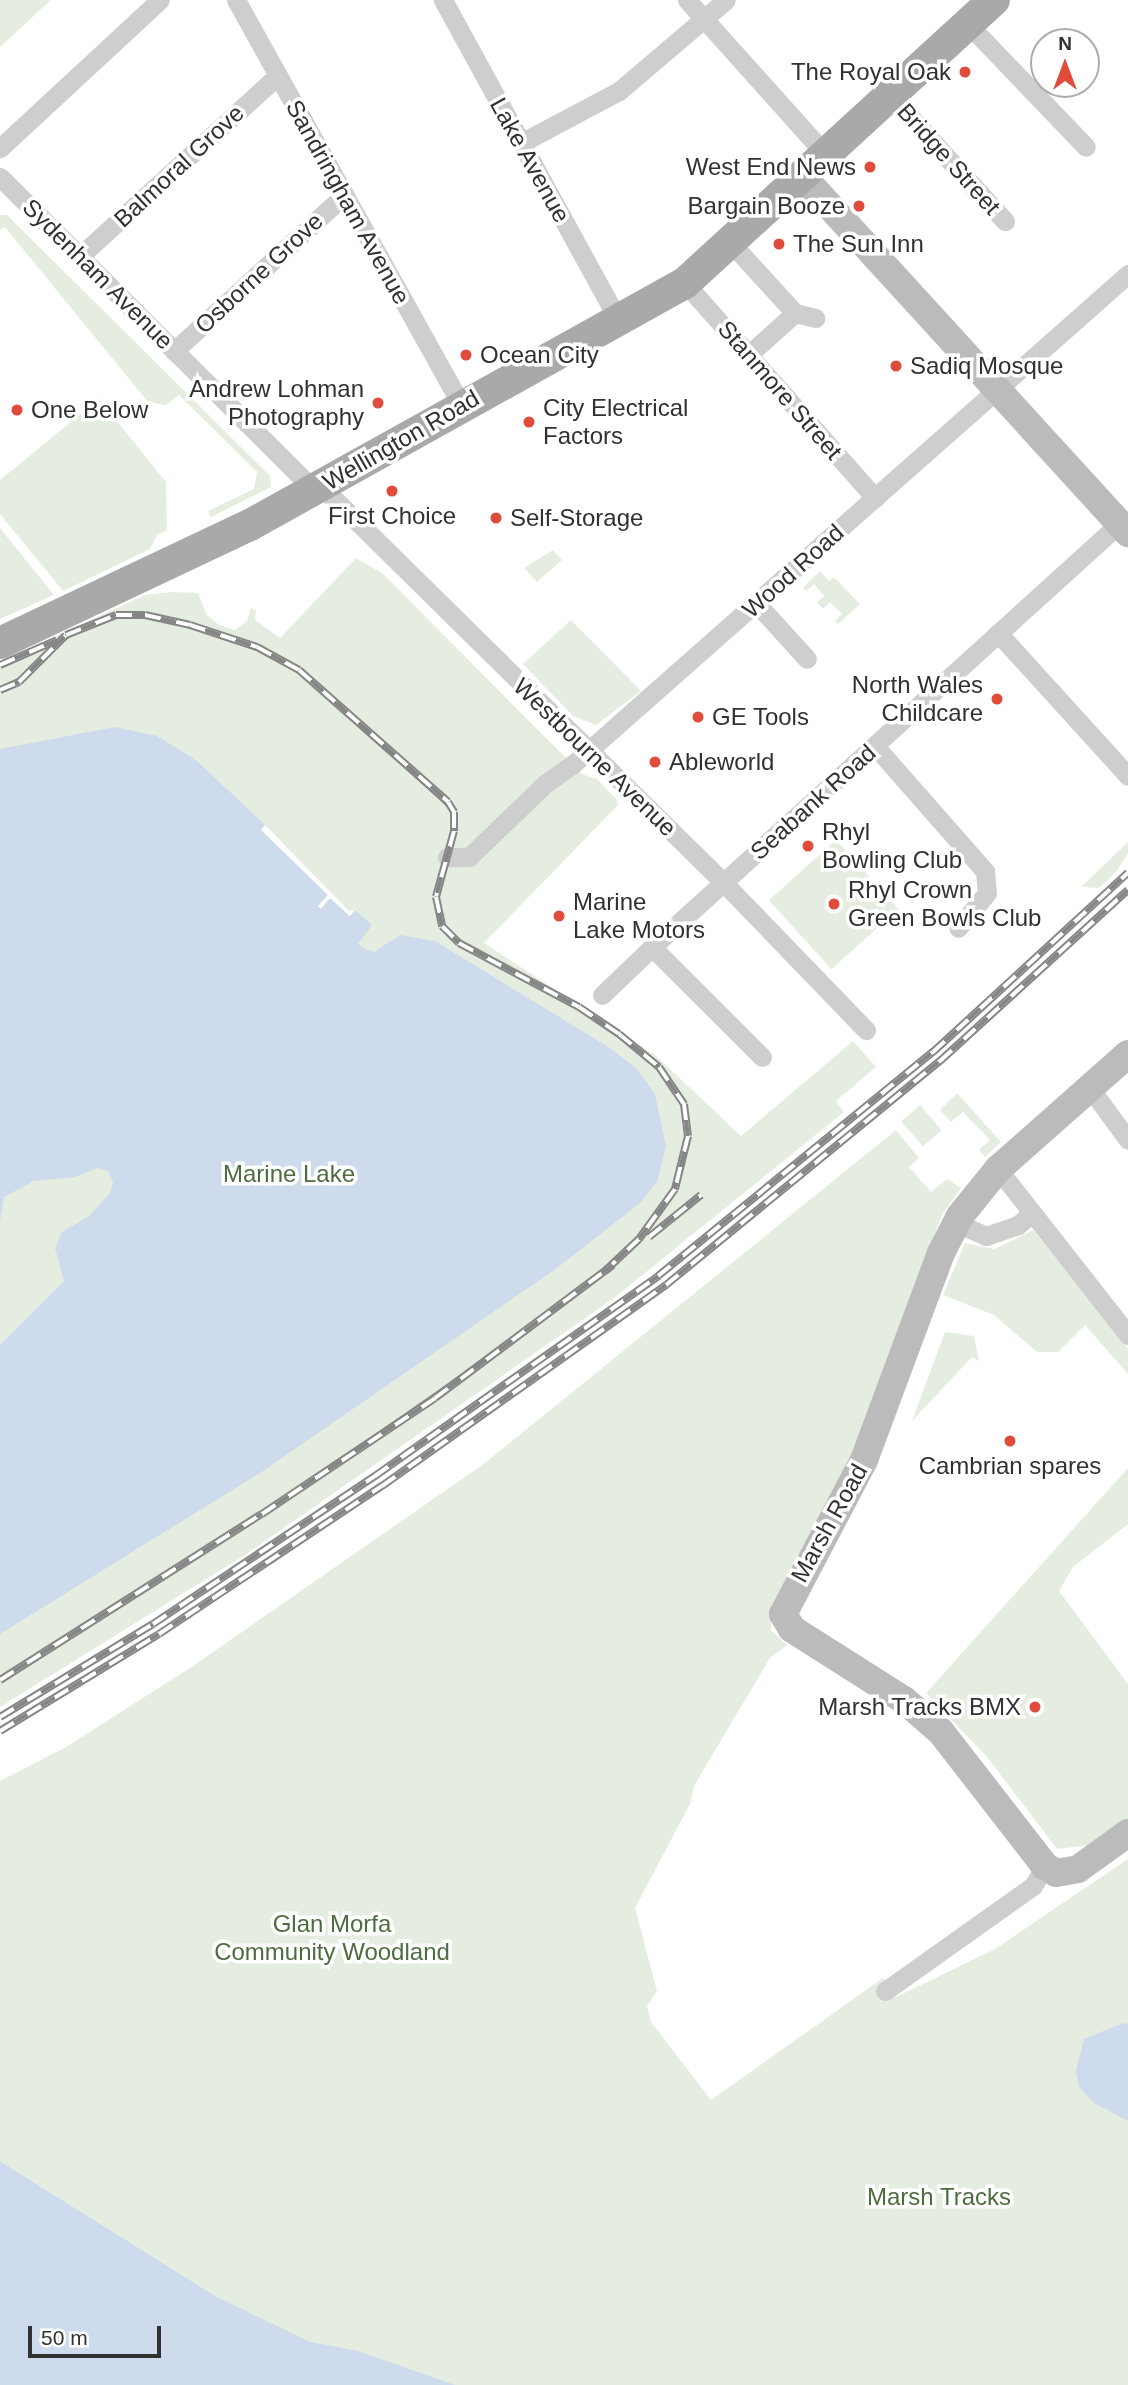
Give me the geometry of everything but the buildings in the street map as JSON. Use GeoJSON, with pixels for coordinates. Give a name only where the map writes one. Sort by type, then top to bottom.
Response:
{"type":"FeatureCollection","features":[{"type":"Feature","properties":{"kind":"main road","name":"Wellington Road"},"geometry":{"type":"LineString","coordinates":[[0,643],[193,554],[318,488],[461,405],[685,283],[804,178],[994,0]]}},
{"type":"Feature","properties":{"kind":"street"},"geometry":{"type":"LineString","coordinates":[[0,148],[160,0]]}},
{"type":"Feature","properties":{"kind":"street","name":"Sandringham Avenue"},"geometry":{"type":"LineString","coordinates":[[236,0],[461,405]]}},
{"type":"Feature","properties":{"kind":"street","name":"Lake Avenue"},"geometry":{"type":"LineString","coordinates":[[443,0],[618,319]]}},
{"type":"Feature","properties":{"kind":"street"},"geometry":{"type":"LineString","coordinates":[[687,0],[827,156]]}},
{"type":"Feature","properties":{"kind":"street"},"geometry":{"type":"LineString","coordinates":[[521,143],[619,91],[726,0]]}},
{"type":"Feature","properties":{"kind":"street"},"geometry":{"type":"LineString","coordinates":[[968,24],[1086,147]]}},
{"type":"Feature","properties":{"kind":"street","name":"Balmoral Grove"},"geometry":{"type":"LineString","coordinates":[[80,256],[278,75]]}},
{"type":"Feature","properties":{"kind":"street","name":"Bridge Street"},"geometry":{"type":"LineString","coordinates":[[892,97],[1005,221]]}},
{"type":"Feature","properties":{"kind":"street","name":"Sydenham Avenue"},"geometry":{"type":"LineString","coordinates":[[0,177],[174,351],[318,488]]}},
{"type":"Feature","properties":{"kind":"street"},"geometry":{"type":"LineString","coordinates":[[804,178],[1124,528]]}},
{"type":"Feature","properties":{"kind":"street","name":"Osborne Grove"},"geometry":{"type":"LineString","coordinates":[[174,351],[344,195]]}},
{"type":"Feature","properties":{"kind":"street"},"geometry":{"type":"LineString","coordinates":[[731,243],[795,313],[815,318]]}},
{"type":"Feature","properties":{"kind":"street","name":"Wood Road"},"geometry":{"type":"LineString","coordinates":[[447,857],[469,857],[586,751],[999,391],[1128,274]]}},
{"type":"Feature","properties":{"kind":"street","name":"Stanmore Street"},"geometry":{"type":"LineString","coordinates":[[685,283],[875,498]]}},
{"type":"Feature","properties":{"kind":"street"},"geometry":{"type":"LineString","coordinates":[[748,355],[795,313]]}},
{"type":"Feature","properties":{"kind":"street","name":"Westbourne Avenue"},"geometry":{"type":"LineString","coordinates":[[318,488],[723,882],[866,1030]]}},
{"type":"Feature","properties":{"kind":"street","name":"Seabank Road"},"geometry":{"type":"LineString","coordinates":[[603,995],[723,882],[998,634],[1124,528]]}},
{"type":"Feature","properties":{"kind":"street"},"geometry":{"type":"LineString","coordinates":[[757,604],[807,659]]}},
{"type":"Feature","properties":{"kind":"street"},"geometry":{"type":"LineString","coordinates":[[998,634],[1128,776]]}},
{"type":"Feature","properties":{"kind":"street"},"geometry":{"type":"LineString","coordinates":[[875,746],[985,872],[987,893],[958,928]]}},
{"type":"Feature","properties":{"kind":"street"},"geometry":{"type":"LineString","coordinates":[[652,947],[762,1057]]}},
{"type":"Feature","properties":{"kind":"street","name":"Marsh Road"},"geometry":{"type":"LineString","coordinates":[[1045,1866],[941,1732],[904,1700],[792,1629],[783,1614],[864,1460],[957,1223],[998,1169],[1128,1054]]}},
{"type":"Feature","properties":{"kind":"street"},"geometry":{"type":"LineString","coordinates":[[1090,1088],[1128,1140]]}},
{"type":"Feature","properties":{"kind":"street"},"geometry":{"type":"LineString","coordinates":[[998,1169],[1128,1335]]}},
{"type":"Feature","properties":{"kind":"street"},"geometry":{"type":"LineString","coordinates":[[957,1223],[986,1236],[1018,1224],[1032,1213]]}},
{"type":"Feature","properties":{"kind":"street"},"geometry":{"type":"LineString","coordinates":[[885,1992],[1033,1886],[1045,1866],[1056,1873],[1078,1869],[1128,1833]]}},
{"type":"Feature","properties":{"kind":"green space"},"geometry":{"type":"Polygon","coordinates":[[[0,0],[51,0],[0,47],[0,0]]]}},
{"type":"Feature","properties":{"kind":"green space"},"geometry":{"type":"Polygon","coordinates":[[[0,215],[7,215],[270,476],[271,487],[211,517],[208,511],[254,489],[257,472],[179,395],[166,405],[148,402],[5,227],[0,230],[0,215]]]}},
{"type":"Feature","properties":{"kind":"green space"},"geometry":{"type":"Polygon","coordinates":[[[99,399],[166,482],[167,530],[157,535],[150,549],[63,591],[0,514],[0,480],[99,399]]]}},
{"type":"Feature","properties":{"kind":"green space"},"geometry":{"type":"Polygon","coordinates":[[[0,528],[54,595],[0,619],[0,528]]]}},
{"type":"Feature","properties":{"kind":"green space"},"geometry":{"type":"Polygon","coordinates":[[[553,550],[562,560],[537,582],[524,568],[553,550]]]}},
{"type":"Feature","properties":{"kind":"green space","name":"Marine Lake"},"geometry":{"type":"Polygon","coordinates":[[[356,558],[382,573],[582,774],[597,779],[620,803],[484,943],[655,1055],[741,1136],[853,1041],[876,1067],[836,1101],[844,1112],[614,1298],[245,1555],[0,1707],[0,662],[145,595],[171,592],[198,593],[207,615],[219,625],[235,630],[247,621],[251,608],[256,610],[255,620],[280,638],[356,558]]]}},
{"type":"Feature","properties":{"kind":"green space"},"geometry":{"type":"Polygon","coordinates":[[[820,571],[829,581],[834,577],[860,604],[838,624],[835,621],[842,614],[830,602],[823,609],[817,602],[824,596],[814,584],[806,591],[803,588],[820,571]]]}},
{"type":"Feature","properties":{"kind":"green space"},"geometry":{"type":"Polygon","coordinates":[[[571,620],[641,691],[596,725],[573,716],[523,664],[571,620]]]}},
{"type":"Feature","properties":{"kind":"green space","name":"Rhyl Crown Green Bowls Club"},"geometry":{"type":"Polygon","coordinates":[[[836,840],[898,909],[831,969],[769,900],[836,840]]]}},
{"type":"Feature","properties":{"kind":"green space"},"geometry":{"type":"Polygon","coordinates":[[[1128,842],[1128,853],[1116,872],[1099,888],[1081,887],[1128,842]]]}},
{"type":"Feature","properties":{"kind":"green space"},"geometry":{"type":"Polygon","coordinates":[[[957,1093],[1001,1142],[985,1157],[979,1150],[990,1140],[963,1112],[951,1122],[940,1110],[957,1093]]]}},
{"type":"Feature","properties":{"kind":"green space"},"geometry":{"type":"Polygon","coordinates":[[[920,1105],[942,1130],[923,1146],[901,1121],[920,1105]]]}},
{"type":"Feature","properties":{"kind":"green space","name":"Glan Morfa Community Woodland"},"geometry":{"type":"Polygon","coordinates":[[[896,1130],[919,1158],[909,1167],[931,1192],[947,1179],[961,1188],[942,1215],[843,1477],[771,1606],[771,1630],[787,1645],[770,1658],[694,1786],[690,1804],[635,1908],[657,1991],[647,2006],[651,2022],[711,2100],[883,1978],[896,1997],[995,1949],[1128,1859],[1128,2385],[329,2385],[217,2297],[0,2161],[0,1781],[66,1747],[193,1666],[485,1463],[896,1130]]]}},
{"type":"Feature","properties":{"kind":"green space"},"geometry":{"type":"Polygon","coordinates":[[[1033,1230],[1128,1348],[1128,1374],[1085,1325],[1058,1352],[1037,1352],[994,1315],[943,1295],[965,1243],[995,1249],[1033,1230]]]}},
{"type":"Feature","properties":{"kind":"green space"},"geometry":{"type":"Polygon","coordinates":[[[945,1332],[974,1336],[979,1361],[972,1357],[912,1421],[945,1332]]]}},
{"type":"Feature","properties":{"kind":"green space","name":"Marsh Tracks BMX"},"geometry":{"type":"Polygon","coordinates":[[[1128,1468],[1128,1524],[1073,1567],[1059,1591],[1128,1684],[1128,1825],[1101,1844],[1057,1849],[987,1757],[926,1693],[1128,1468]]]}},
{"type":"Feature","properties":{"kind":"water","name":"Marine Lake"},"geometry":{"type":"Polygon","coordinates":[[[115,727],[157,736],[197,761],[265,825],[262,830],[349,916],[355,910],[372,925],[358,944],[365,949],[374,952],[400,935],[435,941],[610,1048],[637,1069],[655,1094],[666,1146],[657,1182],[639,1204],[557,1268],[263,1471],[0,1634],[0,1345],[64,1281],[55,1248],[62,1232],[89,1216],[110,1193],[113,1182],[108,1171],[97,1168],[75,1177],[34,1181],[4,1197],[0,1221],[0,749],[115,727]]]}},
{"type":"Feature","properties":{"kind":"water"},"geometry":{"type":"Polygon","coordinates":[[[1123,2023],[1128,2025],[1128,2121],[1094,2103],[1079,2087],[1076,2071],[1084,2039],[1123,2023]]]}},
{"type":"Feature","properties":{"kind":"water"},"geometry":{"type":"Polygon","coordinates":[[[0,2161],[217,2297],[310,2342],[358,2351],[455,2385],[0,2385],[0,2161]]]}},
{"type":"Feature","properties":{"kind":"pier"},"geometry":{"type":"Polygon","coordinates":[[[265,825],[349,911],[355,910],[350,916],[330,898],[321,909],[318,906],[328,895],[261,830],[265,825]]]}},
{"type":"Feature","properties":{"kind":"tram line"},"geometry":{"type":"LineString","coordinates":[[0,690],[19,682],[66,635],[116,615],[133,613],[235,639],[299,670],[454,812],[454,831],[436,897],[437,914],[448,935],[579,1007],[659,1067],[684,1104],[688,1136],[682,1170],[662,1209],[639,1239],[569,1300],[262,1514],[0,1680]]}},
{"type":"Feature","properties":{"kind":"railway"},"geometry":{"type":"LineString","coordinates":[[0,690],[19,682],[66,635],[116,615],[145,615],[190,625],[257,647],[299,670],[448,802],[454,812],[454,831],[436,897],[442,926],[459,943],[579,1007],[619,1034],[659,1067],[684,1104],[688,1136],[675,1189],[639,1239],[605,1271]]}},
{"type":"Feature","properties":{"kind":"railway"},"geometry":{"type":"LineString","coordinates":[[0,665],[57,640]]}},
{"type":"Feature","properties":{"kind":"railway"},"geometry":{"type":"LineString","coordinates":[[0,1717],[153,1624],[375,1476],[658,1276],[933,1052],[1128,873]]}},
{"type":"Feature","properties":{"kind":"railway"},"geometry":{"type":"LineString","coordinates":[[0,1731],[159,1634],[382,1486],[666,1285],[940,1061],[1128,890]]}},
{"type":"Feature","properties":{"kind":"railway"},"geometry":{"type":"LineString","coordinates":[[649,1237],[701,1195]]}},
{"type":"Feature","properties":{"kind":"railway"},"geometry":{"type":"LineString","coordinates":[[0,1680],[262,1514],[435,1398],[613,1265]]}},
{"type":"Feature","properties":{"kind":"place","name":"The Royal Oak"},"geometry":{"type":"Point","coordinates":[965,72]}},
{"type":"Feature","properties":{"kind":"place","name":"West End News"},"geometry":{"type":"Point","coordinates":[870,167]}},
{"type":"Feature","properties":{"kind":"place","name":"Bargain Booze"},"geometry":{"type":"Point","coordinates":[859,206]}},
{"type":"Feature","properties":{"kind":"place","name":"The Sun Inn"},"geometry":{"type":"Point","coordinates":[779,244]}},
{"type":"Feature","properties":{"kind":"place","name":"Ocean City"},"geometry":{"type":"Point","coordinates":[466,355]}},
{"type":"Feature","properties":{"kind":"place","name":"Sadiq Mosque"},"geometry":{"type":"Point","coordinates":[896,366]}},
{"type":"Feature","properties":{"kind":"place","name":"Andrew Lohman Photography"},"geometry":{"type":"Point","coordinates":[378,403]}},
{"type":"Feature","properties":{"kind":"place","name":"One Below"},"geometry":{"type":"Point","coordinates":[17,410]}},
{"type":"Feature","properties":{"kind":"place","name":"City Electrical Factors"},"geometry":{"type":"Point","coordinates":[529,422]}},
{"type":"Feature","properties":{"kind":"place","name":"First Choice"},"geometry":{"type":"Point","coordinates":[392,491]}},
{"type":"Feature","properties":{"kind":"place","name":"Self-Storage"},"geometry":{"type":"Point","coordinates":[496,518]}},
{"type":"Feature","properties":{"kind":"place","name":"North Wales Childcare"},"geometry":{"type":"Point","coordinates":[997,699]}},
{"type":"Feature","properties":{"kind":"place","name":"GE Tools"},"geometry":{"type":"Point","coordinates":[698,717]}},
{"type":"Feature","properties":{"kind":"place","name":"Ableworld"},"geometry":{"type":"Point","coordinates":[655,762]}},
{"type":"Feature","properties":{"kind":"place","name":"Rhyl Bowling Club"},"geometry":{"type":"Point","coordinates":[808,846]}},
{"type":"Feature","properties":{"kind":"place","name":"Rhyl Crown Green Bowls Club"},"geometry":{"type":"Point","coordinates":[834,904]}},
{"type":"Feature","properties":{"kind":"place","name":"Marine Lake Motors"},"geometry":{"type":"Point","coordinates":[559,916]}},
{"type":"Feature","properties":{"kind":"place","name":"Cambrian spares"},"geometry":{"type":"Point","coordinates":[1010,1441]}},
{"type":"Feature","properties":{"kind":"place","name":"Marsh Tracks BMX"},"geometry":{"type":"Point","coordinates":[1035,1707]}},
{"type":"Feature","properties":{"kind":"park label","name":"Marsh Tracks"},"geometry":{"type":"Point","coordinates":[939,2197]}}]}
